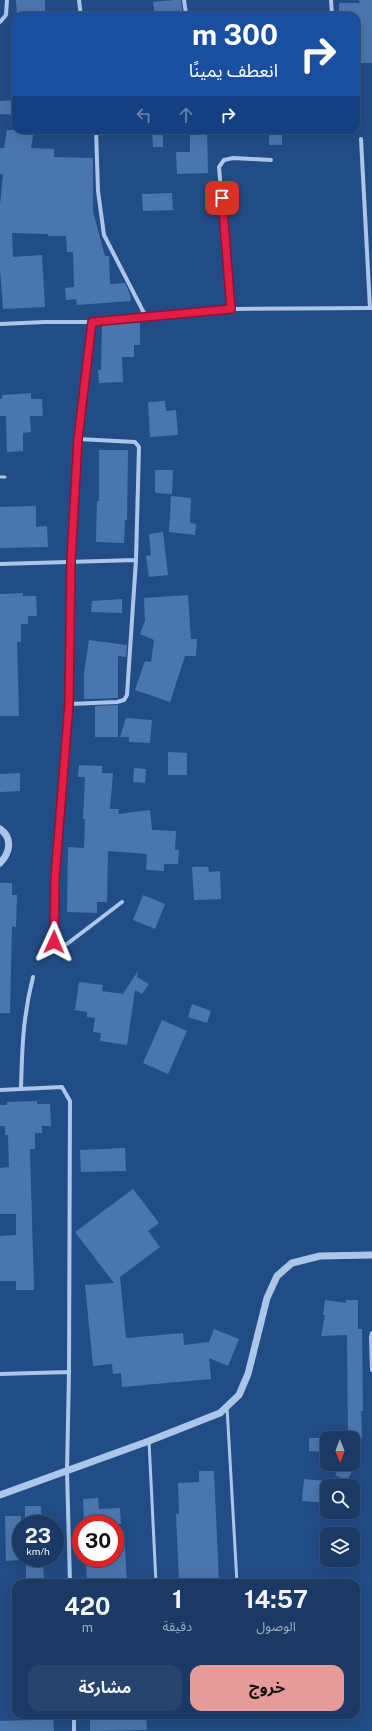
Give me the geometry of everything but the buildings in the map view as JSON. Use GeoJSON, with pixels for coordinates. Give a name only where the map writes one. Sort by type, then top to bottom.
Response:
{"type":"FeatureCollection","features":[{"type":"Feature","properties":{"kind":"street"},"geometry":{"type":"LineString","coordinates":[[0,22],[6,15],[7,0]]}},
{"type":"Feature","properties":{"kind":"street"},"geometry":{"type":"LineString","coordinates":[[79,0],[80,12]]}},
{"type":"Feature","properties":{"kind":"street"},"geometry":{"type":"LineString","coordinates":[[184,0],[186,12]]}},
{"type":"Feature","properties":{"kind":"street"},"geometry":{"type":"LineString","coordinates":[[331,0],[332,12]]}},
{"type":"Feature","properties":{"kind":"street"},"geometry":{"type":"LineString","coordinates":[[96,134],[98,191],[104,235],[146,317]]}},
{"type":"Feature","properties":{"kind":"street"},"geometry":{"type":"LineString","coordinates":[[0,324],[92,322],[231,309],[371,308],[361,139]]}},
{"type":"Feature","properties":{"kind":"street"},"geometry":{"type":"LineString","coordinates":[[231,309],[219,166],[224,160],[233,158],[270,160]]}},
{"type":"Feature","properties":{"kind":"street"},"geometry":{"type":"LineString","coordinates":[[92,322],[78,439],[71,561],[69,704],[55,878],[54,942],[59,944],[67,944],[122,902]]}},
{"type":"Feature","properties":{"kind":"street"},"geometry":{"type":"LineString","coordinates":[[69,704],[117,702],[124,700],[127,695],[136,560],[139,447],[134,442],[78,439]]}},
{"type":"Feature","properties":{"kind":"street"},"geometry":{"type":"LineString","coordinates":[[0,564],[136,560]]}},
{"type":"Feature","properties":{"kind":"street"},"geometry":{"type":"LineString","coordinates":[[0,829],[8,838],[9,847],[7,856],[0,863]]}},
{"type":"Feature","properties":{"kind":"street"},"geometry":{"type":"LineString","coordinates":[[21,1089],[23,1027],[33,977]]}},
{"type":"Feature","properties":{"kind":"street"},"geometry":{"type":"LineString","coordinates":[[0,1090],[62,1087],[70,1101],[67,1471],[70,1579]]}},
{"type":"Feature","properties":{"kind":"street"},"geometry":{"type":"LineString","coordinates":[[0,1495],[220,1412],[239,1395],[248,1374],[268,1298],[277,1276],[292,1263],[320,1256],[372,1255]]}},
{"type":"Feature","properties":{"kind":"street"},"geometry":{"type":"LineString","coordinates":[[372,1332],[372,1370]]}},
{"type":"Feature","properties":{"kind":"street"},"geometry":{"type":"LineString","coordinates":[[0,1374],[69,1372]]}},
{"type":"Feature","properties":{"kind":"street"},"geometry":{"type":"LineString","coordinates":[[74,1719],[74,1731]]}},
{"type":"Feature","properties":{"kind":"lane"},"geometry":{"type":"LineString","coordinates":[[0,477],[5,477]]}},
{"type":"Feature","properties":{"kind":"lane"},"geometry":{"type":"LineString","coordinates":[[227,1406],[237,1579]]}},
{"type":"Feature","properties":{"kind":"lane"},"geometry":{"type":"LineString","coordinates":[[149,1440],[156,1579]]}},
{"type":"Feature","properties":{"kind":"route"},"geometry":{"type":"LineString","coordinates":[[54,942],[55,878],[69,704],[71,561],[78,439],[92,322],[231,309],[222,198]]}}]}
